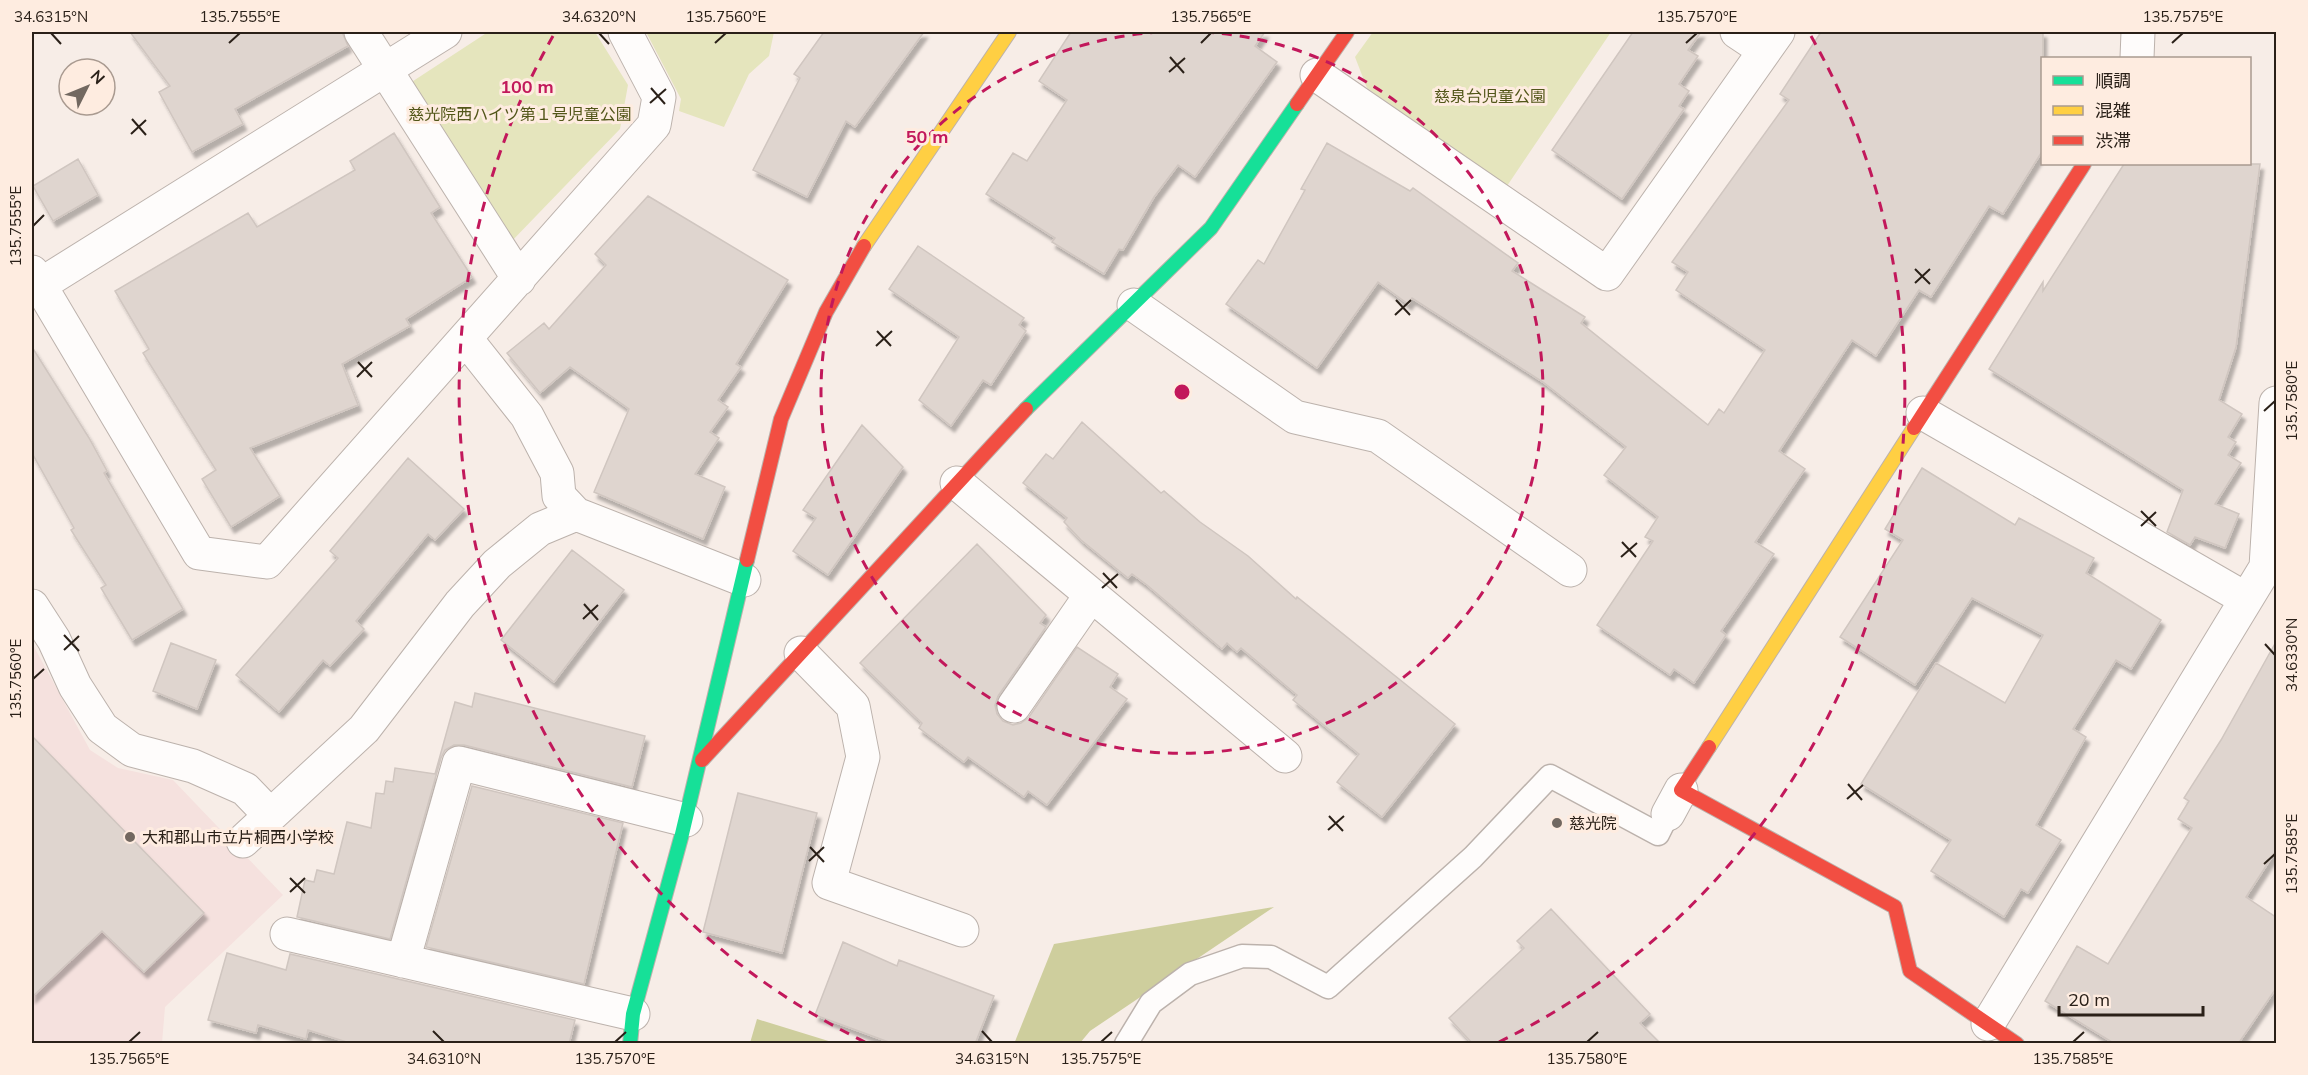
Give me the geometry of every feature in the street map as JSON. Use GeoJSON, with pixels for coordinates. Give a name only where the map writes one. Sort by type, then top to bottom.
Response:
{"type":"FeatureCollection","features":[{"type":"Feature","properties":{"kind":"street"},"geometry":{"type":"LineString","coordinates":[[360,32],[519,279]]}},
{"type":"Feature","properties":{"kind":"street"},"geometry":{"type":"LineString","coordinates":[[445,32],[36,279],[199,554],[267,562],[654,124],[659,97],[625,32]]}},
{"type":"Feature","properties":{"kind":"street"},"geometry":{"type":"LineString","coordinates":[[699,762],[781,419],[825,312],[873,231],[1009,32]]}},
{"type":"Feature","properties":{"kind":"street"},"geometry":{"type":"LineString","coordinates":[[286,934],[403,961],[615,1017],[660,813],[699,762],[1039,395],[1211,228],[1347,32]]}},
{"type":"Feature","properties":{"kind":"street"},"geometry":{"type":"LineString","coordinates":[[1317,75],[1607,274],[1771,41],[1737,32]]}},
{"type":"Feature","properties":{"kind":"street"},"geometry":{"type":"LineString","coordinates":[[2137,57],[2138,32]]}},
{"type":"Feature","properties":{"kind":"street"},"geometry":{"type":"LineString","coordinates":[[2017,1044],[1910,970],[1895,907],[1675,802],[2083,165]]}},
{"type":"Feature","properties":{"kind":"street"},"geometry":{"type":"LineString","coordinates":[[1134,304],[1295,417],[1378,436],[1570,570]]}},
{"type":"Feature","properties":{"kind":"street"},"geometry":{"type":"LineString","coordinates":[[466,339],[526,416],[557,473],[560,496],[576,514],[744,580]]}},
{"type":"Feature","properties":{"kind":"street"},"geometry":{"type":"LineString","coordinates":[[1988,1024],[2266,567],[2277,403]]}},
{"type":"Feature","properties":{"kind":"street"},"geometry":{"type":"LineString","coordinates":[[1923,413],[2246,599]]}},
{"type":"Feature","properties":{"kind":"street"},"geometry":{"type":"LineString","coordinates":[[957,483],[1286,756]]}},
{"type":"Feature","properties":{"kind":"street"},"geometry":{"type":"LineString","coordinates":[[243,841],[364,729],[460,604],[497,564],[540,530],[576,514]]}},
{"type":"Feature","properties":{"kind":"street"},"geometry":{"type":"LineString","coordinates":[[1014,706],[1091,595]]}},
{"type":"Feature","properties":{"kind":"street"},"geometry":{"type":"LineString","coordinates":[[32,606],[54,640],[75,686],[102,728],[132,750],[193,766],[245,789],[270,815]]}},
{"type":"Feature","properties":{"kind":"street"},"geometry":{"type":"LineString","coordinates":[[801,652],[853,706],[863,757],[830,883],[962,930]]}},
{"type":"Feature","properties":{"kind":"street"},"geometry":{"type":"LineString","coordinates":[[403,961],[459,763],[660,813]]}},
{"type":"Feature","properties":{"kind":"lane"},"geometry":{"type":"LineString","coordinates":[[1126,1044],[1151,1003],[1190,974],[1242,956],[1271,957],[1328,987],[1473,857],[1550,776],[1658,834],[1675,802]]}},
{"type":"Feature","properties":{"kind":"shaded area","name":"大和郡山市立片桐西小学校"},"geometry":{"type":"Polygon","coordinates":[[[32,643],[90,750],[118,768],[173,780],[283,895],[165,1007],[162,1043],[32,1043],[32,643]]]}},
{"type":"Feature","properties":{"kind":"green space","name":"慈光院西ハイツ第１号児童公園"},"geometry":{"type":"Polygon","coordinates":[[[488,32],[595,32],[628,85],[620,129],[509,244],[404,87],[488,32]]]}},
{"type":"Feature","properties":{"kind":"green space"},"geometry":{"type":"Polygon","coordinates":[[[646,32],[774,32],[769,56],[749,74],[724,127],[679,111],[681,99],[646,32]]]}},
{"type":"Feature","properties":{"kind":"green space","name":"慈泉台児童公園"},"geometry":{"type":"Polygon","coordinates":[[[1373,32],[1611,32],[1507,186],[1367,88],[1355,57],[1373,32]]]}},
{"type":"Feature","properties":{"kind":"green space"},"geometry":{"type":"Polygon","coordinates":[[[1274,907],[1090,1031],[1080,1043],[1014,1044],[1054,944],[1274,907]]]}},
{"type":"Feature","properties":{"kind":"green space"},"geometry":{"type":"Polygon","coordinates":[[[757,1019],[835,1043],[750,1043],[757,1019]]]}},
{"type":"Feature","properties":{"kind":"building"},"geometry":{"type":"Polygon","coordinates":[[[130,32],[342,32],[348,46],[235,109],[243,124],[192,152],[159,92],[170,86],[130,32]]]}},
{"type":"Feature","properties":{"kind":"building"},"geometry":{"type":"Polygon","coordinates":[[[824,32],[924,32],[855,127],[846,121],[807,197],[753,170],[800,78],[794,74],[824,32]]]}},
{"type":"Feature","properties":{"kind":"building"},"geometry":{"type":"Polygon","coordinates":[[[1071,32],[1265,32],[1255,46],[1277,62],[1195,177],[1178,165],[1154,197],[1123,250],[1119,249],[1104,274],[1052,242],[1055,238],[986,194],[1013,153],[1027,161],[1067,100],[1039,81],[1071,32]]]}},
{"type":"Feature","properties":{"kind":"building"},"geometry":{"type":"Polygon","coordinates":[[[1633,32],[1701,32],[1688,50],[1698,56],[1679,84],[1689,91],[1679,106],[1684,109],[1622,199],[1552,150],[1633,32]]]}},
{"type":"Feature","properties":{"kind":"building"},"geometry":{"type":"Polygon","coordinates":[[[1821,32],[2043,32],[2041,153],[2003,214],[1989,206],[1931,297],[1919,290],[1876,356],[1852,340],[1779,451],[1805,469],[1755,542],[1774,554],[1721,631],[1726,635],[1694,683],[1674,669],[1670,675],[1597,625],[1653,541],[1645,537],[1658,517],[1604,475],[1626,447],[1543,382],[1412,298],[1408,304],[1378,282],[1317,368],[1226,304],[1258,260],[1264,264],[1305,190],[1301,189],[1327,143],[1410,191],[1413,188],[1518,263],[1512,271],[1585,317],[1581,323],[1708,425],[1719,409],[1724,413],[1765,350],[1676,290],[1688,272],[1672,262],[1789,100],[1780,94],[1821,32]]]}},
{"type":"Feature","properties":{"kind":"building"},"geometry":{"type":"Polygon","coordinates":[[[394,133],[440,207],[431,213],[472,277],[406,319],[410,326],[342,364],[358,405],[250,448],[280,496],[231,527],[202,479],[216,470],[143,353],[149,349],[115,291],[248,213],[257,227],[355,170],[350,161],[394,133]]]}},
{"type":"Feature","properties":{"kind":"building"},"geometry":{"type":"Polygon","coordinates":[[[78,159],[98,195],[53,221],[33,186],[78,159]]]}},
{"type":"Feature","properties":{"kind":"building"},"geometry":{"type":"Polygon","coordinates":[[[2260,164],[2236,347],[2219,400],[2242,414],[2228,437],[2236,442],[2228,455],[2241,463],[2215,504],[2239,514],[2225,548],[2195,537],[2190,545],[2167,532],[2183,490],[1989,369],[2043,282],[2043,291],[2123,165],[2260,164]]]}},
{"type":"Feature","properties":{"kind":"building"},"geometry":{"type":"Polygon","coordinates":[[[648,196],[788,280],[736,364],[741,367],[718,400],[728,407],[710,432],[719,438],[695,474],[725,487],[703,539],[594,492],[629,409],[570,367],[540,393],[507,353],[544,323],[549,329],[606,265],[595,254],[648,196]]]}},
{"type":"Feature","properties":{"kind":"building"},"geometry":{"type":"Polygon","coordinates":[[[918,246],[1024,318],[1019,325],[1026,331],[991,385],[983,380],[951,426],[919,400],[959,337],[889,289],[918,246]]]}},
{"type":"Feature","properties":{"kind":"building"},"geometry":{"type":"Polygon","coordinates":[[[32,347],[89,438],[107,471],[104,473],[183,609],[132,640],[101,588],[106,585],[71,530],[74,528],[32,453],[32,347]]]}},
{"type":"Feature","properties":{"kind":"building"},"geometry":{"type":"Polygon","coordinates":[[[1082,422],[1161,493],[1164,491],[1200,522],[1248,556],[1296,599],[1297,597],[1455,724],[1382,817],[1337,782],[1359,754],[1293,700],[1297,695],[1241,648],[1237,652],[1227,643],[1222,649],[1147,585],[1132,574],[1128,578],[1081,540],[1064,522],[1067,518],[1023,483],[1046,454],[1053,459],[1082,422]]]}},
{"type":"Feature","properties":{"kind":"building"},"geometry":{"type":"Polygon","coordinates":[[[862,425],[903,467],[828,575],[793,551],[816,518],[803,510],[862,425]]]}},
{"type":"Feature","properties":{"kind":"building"},"geometry":{"type":"Polygon","coordinates":[[[408,458],[464,509],[435,540],[428,534],[356,621],[364,629],[330,666],[323,660],[279,712],[236,675],[338,558],[330,551],[408,458]]]}},
{"type":"Feature","properties":{"kind":"building"},"geometry":{"type":"Polygon","coordinates":[[[1922,468],[2015,525],[2019,518],[2094,558],[2086,573],[2161,620],[2131,669],[2116,660],[2073,729],[2086,737],[2036,825],[2061,840],[2028,893],[2021,889],[2004,917],[1931,871],[1951,840],[1861,784],[1936,663],[2005,703],[2043,635],[1972,598],[1915,685],[1840,637],[1903,540],[1885,529],[1922,468]]]}},
{"type":"Feature","properties":{"kind":"building"},"geometry":{"type":"Polygon","coordinates":[[[977,544],[1046,615],[1040,623],[1046,627],[998,696],[995,705],[997,714],[1003,721],[1013,725],[1029,717],[1077,647],[1118,674],[1110,687],[1127,699],[1047,805],[1028,791],[1024,797],[968,757],[964,762],[919,728],[922,723],[860,663],[977,544]]]}},
{"type":"Feature","properties":{"kind":"building"},"geometry":{"type":"Polygon","coordinates":[[[572,550],[624,590],[554,682],[501,640],[572,550]]]}},
{"type":"Feature","properties":{"kind":"building"},"geometry":{"type":"Polygon","coordinates":[[[2277,640],[2277,849],[2246,897],[2277,918],[2277,987],[2238,1044],[2115,1044],[2045,1001],[2077,946],[2108,964],[2192,828],[2178,819],[2189,801],[2184,798],[2221,740],[2277,640]]]}},
{"type":"Feature","properties":{"kind":"building"},"geometry":{"type":"Polygon","coordinates":[[[171,643],[216,660],[197,709],[153,691],[171,643]]]}},
{"type":"Feature","properties":{"kind":"building"},"geometry":{"type":"Polygon","coordinates":[[[475,693],[645,736],[632,787],[464,745],[454,745],[445,750],[441,758],[390,939],[297,917],[305,880],[314,882],[317,870],[334,874],[347,822],[371,828],[376,793],[384,794],[386,781],[393,782],[395,768],[435,774],[455,702],[472,707],[475,693]]]}},
{"type":"Feature","properties":{"kind":"building"},"geometry":{"type":"Polygon","coordinates":[[[32,736],[204,913],[144,972],[102,931],[32,997],[32,736]]]}},
{"type":"Feature","properties":{"kind":"building"},"geometry":{"type":"Polygon","coordinates":[[[472,786],[623,823],[584,984],[426,947],[472,786]]]}},
{"type":"Feature","properties":{"kind":"building"},"geometry":{"type":"Polygon","coordinates":[[[738,793],[817,813],[782,953],[703,932],[738,793]]]}},
{"type":"Feature","properties":{"kind":"building"},"geometry":{"type":"Polygon","coordinates":[[[1551,909],[1650,1014],[1640,1023],[1661,1044],[1473,1044],[1449,1018],[1524,948],[1517,941],[1551,909]]]}},
{"type":"Feature","properties":{"kind":"building"},"geometry":{"type":"Polygon","coordinates":[[[843,942],[897,966],[899,960],[994,996],[975,1044],[894,1044],[815,1015],[843,942]]]}},
{"type":"Feature","properties":{"kind":"building"},"geometry":{"type":"Polygon","coordinates":[[[227,953],[286,970],[290,954],[575,1020],[569,1044],[353,1044],[308,1030],[306,1039],[258,1025],[256,1033],[208,1020],[227,953]]]}},
{"type":"Feature","properties":{"kind":"traffic: fast"},"geometry":{"type":"LineString","coordinates":[[1026,409],[1211,228],[1297,104]]}},
{"type":"Feature","properties":{"kind":"traffic: fast"},"geometry":{"type":"LineString","coordinates":[[630,1044],[633,1014],[682,834],[747,560]]}},
{"type":"Feature","properties":{"kind":"traffic: slow"},"geometry":{"type":"LineString","coordinates":[[864,246],[1009,32]]}},
{"type":"Feature","properties":{"kind":"traffic: slow"},"geometry":{"type":"LineString","coordinates":[[1709,747],[1914,428]]}},
{"type":"Feature","properties":{"kind":"traffic: jam"},"geometry":{"type":"LineString","coordinates":[[1297,104],[1347,32]]}},
{"type":"Feature","properties":{"kind":"traffic: jam"},"geometry":{"type":"LineString","coordinates":[[1914,428],[2083,165]]}},
{"type":"Feature","properties":{"kind":"traffic: jam"},"geometry":{"type":"LineString","coordinates":[[747,560],[781,419],[826,312],[864,246]]}},
{"type":"Feature","properties":{"kind":"traffic: jam"},"geometry":{"type":"LineString","coordinates":[[702,760],[1026,409]]}},
{"type":"Feature","properties":{"kind":"traffic: jam"},"geometry":{"type":"LineString","coordinates":[[1709,747],[1681,790],[1895,907],[1910,971],[2017,1044]]}},
{"type":"Feature","properties":{"kind":"place","name":"慈光院"},"geometry":{"type":"Point","coordinates":[1557,823]}},
{"type":"Feature","properties":{"kind":"place","name":"大和郡山市立片桐西小学校"},"geometry":{"type":"Point","coordinates":[130,837]}}]}
